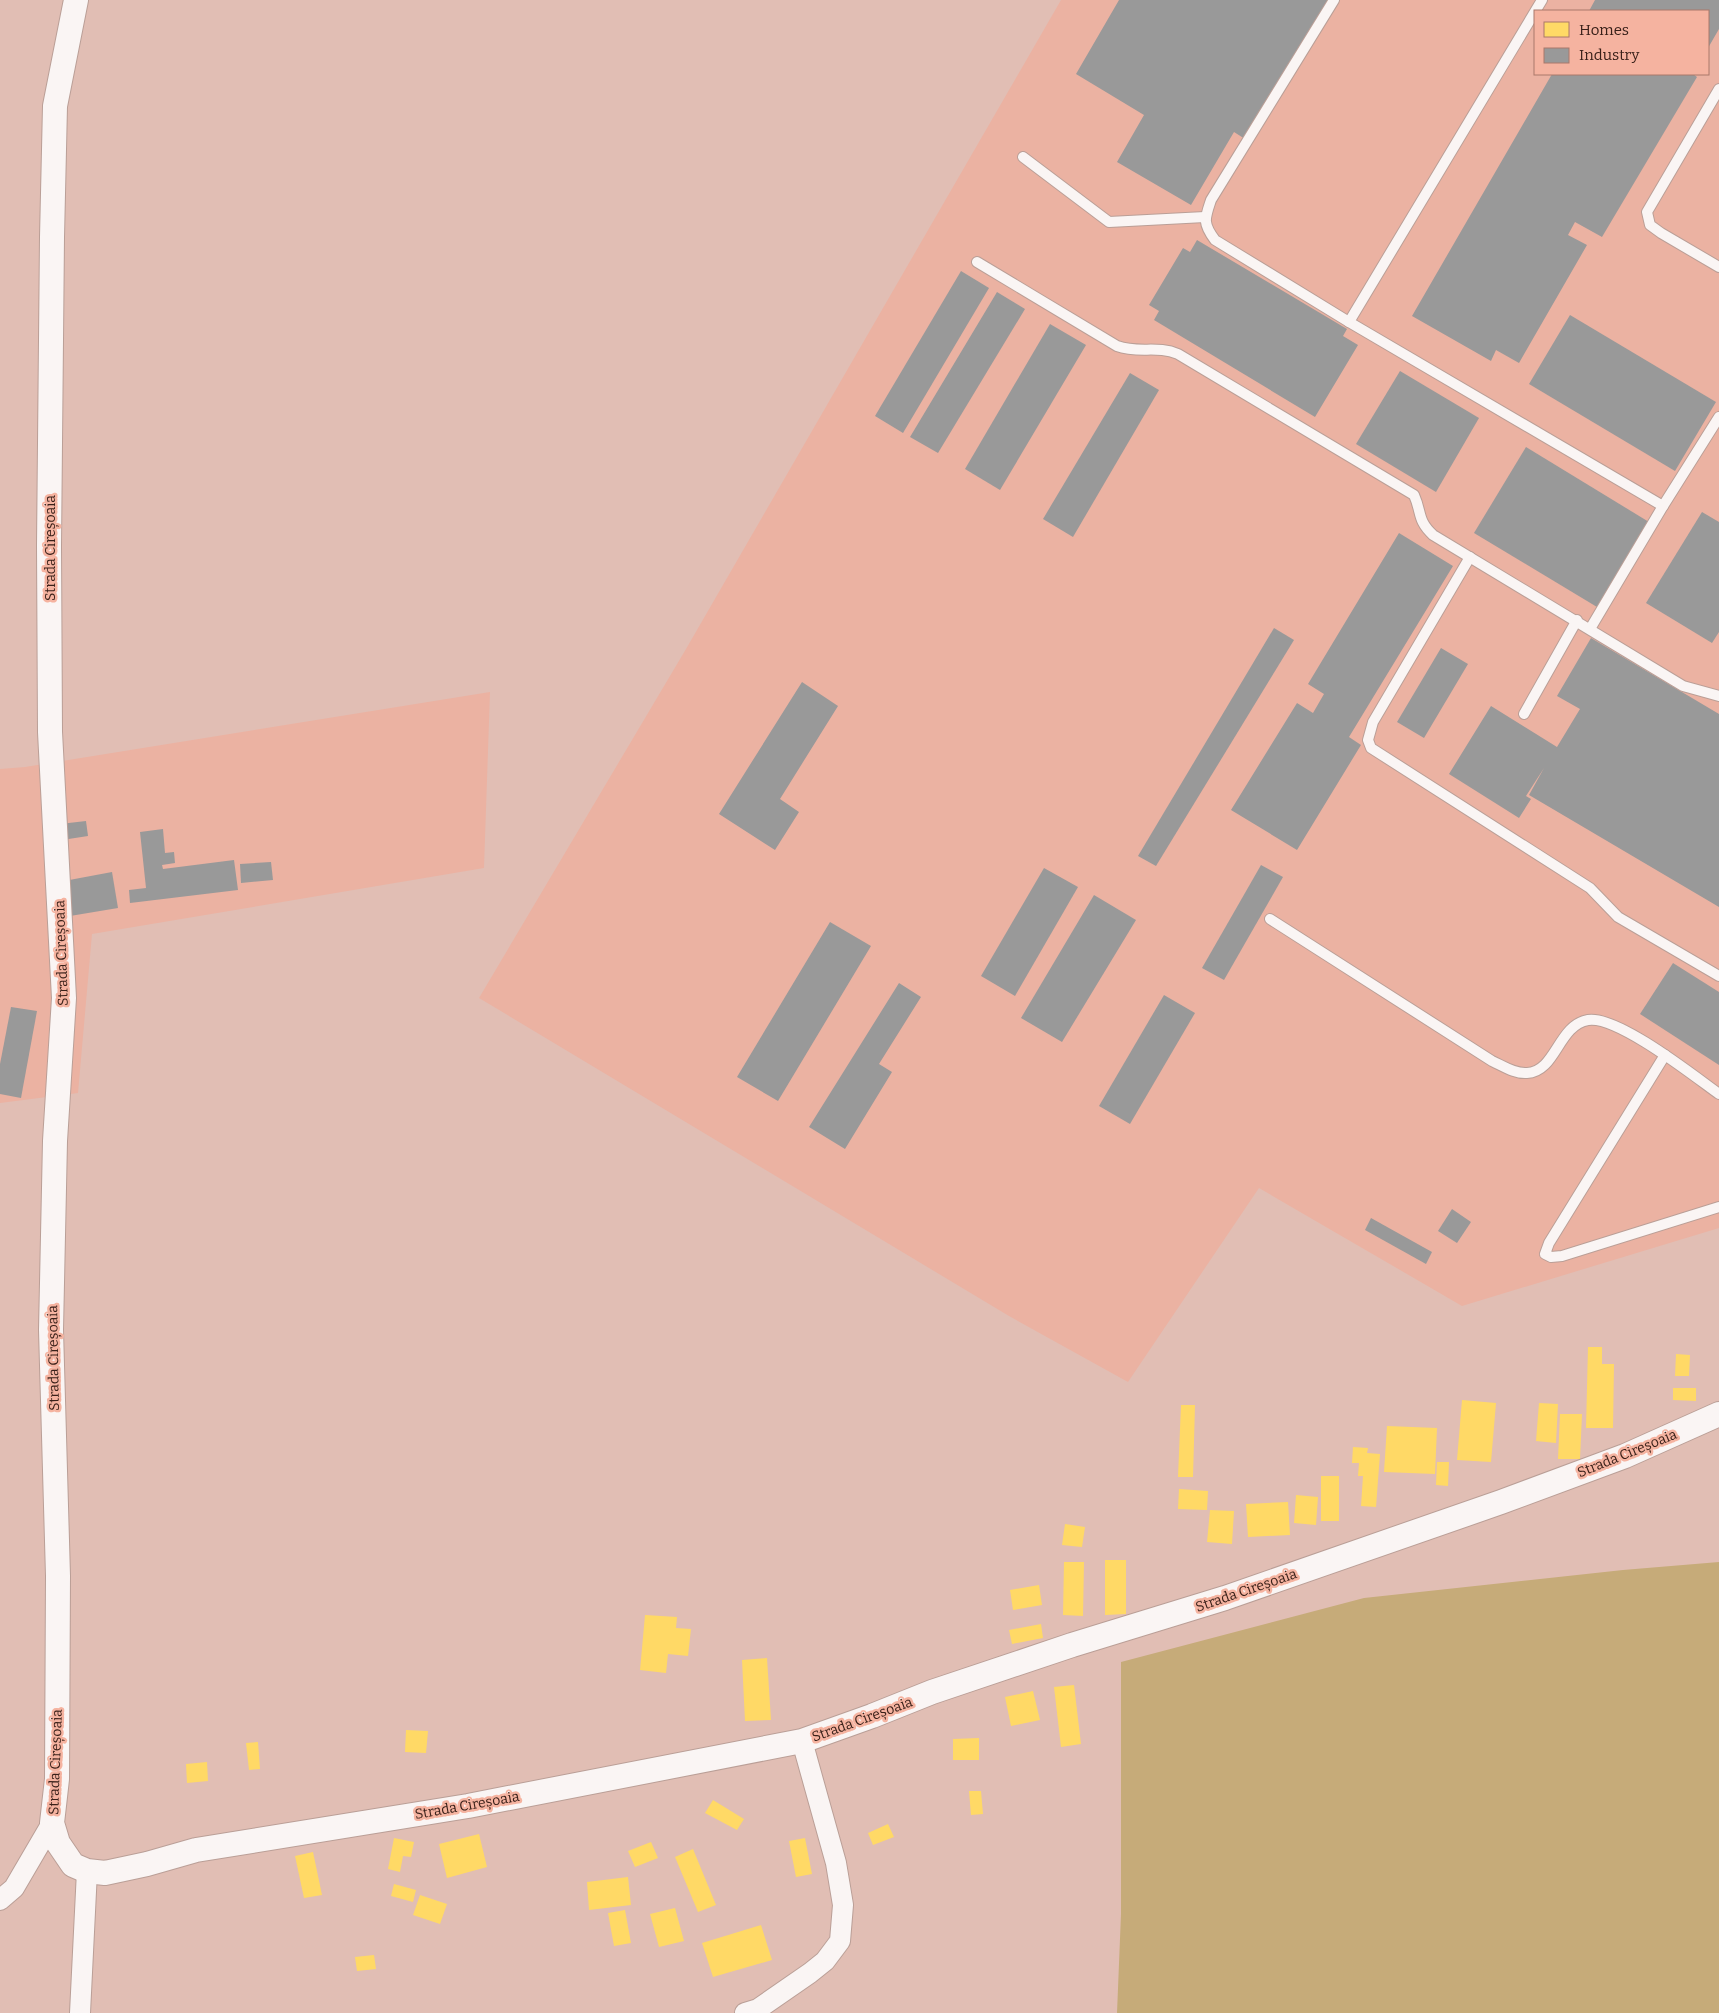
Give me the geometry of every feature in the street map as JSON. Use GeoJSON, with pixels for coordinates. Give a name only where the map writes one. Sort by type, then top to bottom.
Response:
{"type":"FeatureCollection","features":[{"type":"Feature","properties":{"kind":"street","name":"Strada Cireșoaia"},"geometry":{"type":"LineString","coordinates":[[76,0],[55,106],[52,237],[50,732],[64,998],[55,1141],[51,1330],[58,1576],[57,1779],[52,1823],[58,1843],[73,1865],[87,1871],[105,1873],[147,1864],[196,1850],[468,1806],[802,1741],[932,1692],[1072,1645],[1225,1598],[1502,1502],[1625,1456],[1719,1414]]}},
{"type":"Feature","properties":{"kind":"street"},"geometry":{"type":"LineString","coordinates":[[746,2013],[758,2009],[825,1962],[840,1941],[843,1905],[836,1863],[802,1741]]}},
{"type":"Feature","properties":{"kind":"street"},"geometry":{"type":"LineString","coordinates":[[0,1900],[14,1888],[52,1823]]}},
{"type":"Feature","properties":{"kind":"street"},"geometry":{"type":"LineString","coordinates":[[80,2013],[87,1871]]}},
{"type":"Feature","properties":{"kind":"lane"},"geometry":{"type":"LineString","coordinates":[[1334,0],[1211,200],[1205,217],[1206,228],[1214,240],[1663,506]]}},
{"type":"Feature","properties":{"kind":"lane"},"geometry":{"type":"LineString","coordinates":[[1350,322],[1534,13]]}},
{"type":"Feature","properties":{"kind":"lane"},"geometry":{"type":"LineString","coordinates":[[1719,89],[1647,212],[1650,225],[1719,267]]}},
{"type":"Feature","properties":{"kind":"lane"},"geometry":{"type":"LineString","coordinates":[[1023,157],[1109,222],[1205,217]]}},
{"type":"Feature","properties":{"kind":"lane"},"geometry":{"type":"LineString","coordinates":[[977,262],[1117,346],[1129,350],[1168,350],[1178,354],[1414,495],[1419,506],[1423,526],[1433,535],[1577,620],[1683,686],[1719,696]]}},
{"type":"Feature","properties":{"kind":"lane"},"geometry":{"type":"LineString","coordinates":[[1590,629],[1663,506],[1719,417]]}},
{"type":"Feature","properties":{"kind":"lane"},"geometry":{"type":"LineString","coordinates":[[1470,557],[1373,722],[1368,740],[1371,748],[1590,888],[1618,917],[1719,976]]}},
{"type":"Feature","properties":{"kind":"lane"},"geometry":{"type":"LineString","coordinates":[[1524,714],[1577,620]]}},
{"type":"Feature","properties":{"kind":"lane"},"geometry":{"type":"LineString","coordinates":[[1270,919],[1492,1061],[1513,1071],[1528,1073],[1542,1068],[1568,1031],[1580,1023],[1589,1020],[1609,1022],[1665,1055],[1719,1094]]}},
{"type":"Feature","properties":{"kind":"lane"},"geometry":{"type":"LineString","coordinates":[[1665,1055],[1544,1254],[1551,1257],[1562,1256],[1719,1207]]}},
{"type":"Feature","properties":{"kind":"shaded area"},"geometry":{"type":"Polygon","coordinates":[[[1061,0],[1719,0],[1719,1228],[1462,1306],[1259,1188],[1128,1382],[1009,1316],[479,998],[686,649],[1061,0]]]}},
{"type":"Feature","properties":{"kind":"shaded area"},"geometry":{"type":"Polygon","coordinates":[[[490,692],[484,868],[92,934],[78,1093],[0,1103],[0,769],[25,767],[490,692]]]}},
{"type":"Feature","properties":{"kind":"shaded area"},"geometry":{"type":"Polygon","coordinates":[[[1719,1562],[1719,2013],[1117,2013],[1121,1914],[1121,1662],[1364,1598],[1623,1570],[1719,1562]]]}},
{"type":"Feature","properties":{"kind":"building: Homes"},"geometry":{"type":"Polygon","coordinates":[[[1588,1347],[1602,1347],[1602,1364],[1614,1364],[1613,1428],[1586,1428],[1588,1347]]]}},
{"type":"Feature","properties":{"kind":"building: Homes"},"geometry":{"type":"Polygon","coordinates":[[[1676,1354],[1690,1355],[1689,1376],[1675,1376],[1676,1354]]]}},
{"type":"Feature","properties":{"kind":"building: Homes"},"geometry":{"type":"Polygon","coordinates":[[[1673,1388],[1696,1388],[1696,1401],[1673,1400],[1673,1388]]]}},
{"type":"Feature","properties":{"kind":"building: Homes"},"geometry":{"type":"Polygon","coordinates":[[[1462,1400],[1496,1403],[1491,1462],[1457,1460],[1462,1400]]]}},
{"type":"Feature","properties":{"kind":"building: Homes"},"geometry":{"type":"Polygon","coordinates":[[[1539,1403],[1558,1404],[1556,1443],[1536,1441],[1539,1403]]]}},
{"type":"Feature","properties":{"kind":"building: Homes"},"geometry":{"type":"Polygon","coordinates":[[[1181,1405],[1195,1405],[1193,1477],[1178,1477],[1181,1405]]]}},
{"type":"Feature","properties":{"kind":"building: Homes"},"geometry":{"type":"Polygon","coordinates":[[[1560,1414],[1582,1414],[1580,1459],[1558,1459],[1560,1414]]]}},
{"type":"Feature","properties":{"kind":"building: Homes"},"geometry":{"type":"Polygon","coordinates":[[[1387,1426],[1437,1428],[1435,1474],[1384,1472],[1387,1426]]]}},
{"type":"Feature","properties":{"kind":"building: Homes"},"geometry":{"type":"Polygon","coordinates":[[[1353,1447],[1368,1448],[1367,1453],[1380,1454],[1376,1507],[1361,1506],[1363,1476],[1358,1476],[1359,1463],[1352,1463],[1353,1447]]]}},
{"type":"Feature","properties":{"kind":"building: Homes"},"geometry":{"type":"Polygon","coordinates":[[[1437,1462],[1449,1462],[1448,1486],[1436,1485],[1437,1462]]]}},
{"type":"Feature","properties":{"kind":"building: Homes"},"geometry":{"type":"Polygon","coordinates":[[[1321,1476],[1339,1476],[1339,1521],[1321,1521],[1321,1476]]]}},
{"type":"Feature","properties":{"kind":"building: Homes"},"geometry":{"type":"Polygon","coordinates":[[[1179,1489],[1208,1491],[1207,1510],[1178,1509],[1179,1489]]]}},
{"type":"Feature","properties":{"kind":"building: Homes"},"geometry":{"type":"Polygon","coordinates":[[[1296,1495],[1318,1497],[1316,1525],[1294,1523],[1296,1495]]]}},
{"type":"Feature","properties":{"kind":"building: Homes"},"geometry":{"type":"Polygon","coordinates":[[[1288,1502],[1290,1535],[1248,1537],[1246,1504],[1288,1502]]]}},
{"type":"Feature","properties":{"kind":"building: Homes"},"geometry":{"type":"Polygon","coordinates":[[[1210,1510],[1234,1511],[1232,1544],[1207,1542],[1210,1510]]]}},
{"type":"Feature","properties":{"kind":"building: Homes"},"geometry":{"type":"Polygon","coordinates":[[[1065,1524],[1085,1527],[1082,1547],[1062,1545],[1065,1524]]]}},
{"type":"Feature","properties":{"kind":"building: Homes"},"geometry":{"type":"Polygon","coordinates":[[[1105,1560],[1126,1560],[1126,1614],[1105,1615],[1105,1560]]]}},
{"type":"Feature","properties":{"kind":"building: Homes"},"geometry":{"type":"Polygon","coordinates":[[[1064,1562],[1084,1562],[1083,1616],[1063,1615],[1064,1562]]]}},
{"type":"Feature","properties":{"kind":"building: Homes"},"geometry":{"type":"Polygon","coordinates":[[[1039,1585],[1042,1605],[1013,1610],[1010,1590],[1039,1585]]]}},
{"type":"Feature","properties":{"kind":"building: Homes"},"geometry":{"type":"Polygon","coordinates":[[[645,1615],[677,1617],[676,1628],[691,1629],[688,1656],[668,1654],[666,1673],[640,1670],[645,1615]]]}},
{"type":"Feature","properties":{"kind":"building: Homes"},"geometry":{"type":"Polygon","coordinates":[[[1041,1624],[1043,1638],[1012,1644],[1009,1630],[1041,1624]]]}},
{"type":"Feature","properties":{"kind":"building: Homes"},"geometry":{"type":"Polygon","coordinates":[[[767,1658],[771,1720],[745,1721],[742,1660],[767,1658]]]}},
{"type":"Feature","properties":{"kind":"building: Homes"},"geometry":{"type":"Polygon","coordinates":[[[1074,1685],[1081,1744],[1061,1747],[1054,1687],[1074,1685]]]}},
{"type":"Feature","properties":{"kind":"building: Homes"},"geometry":{"type":"Polygon","coordinates":[[[1033,1691],[1040,1720],[1011,1726],[1005,1697],[1033,1691]]]}},
{"type":"Feature","properties":{"kind":"building: Homes"},"geometry":{"type":"Polygon","coordinates":[[[406,1730],[428,1731],[426,1753],[405,1752],[406,1730]]]}},
{"type":"Feature","properties":{"kind":"building: Homes"},"geometry":{"type":"Polygon","coordinates":[[[979,1738],[979,1760],[953,1760],[953,1739],[979,1738]]]}},
{"type":"Feature","properties":{"kind":"building: Homes"},"geometry":{"type":"Polygon","coordinates":[[[258,1742],[260,1769],[249,1770],[246,1743],[258,1742]]]}},
{"type":"Feature","properties":{"kind":"building: Homes"},"geometry":{"type":"Polygon","coordinates":[[[207,1762],[208,1781],[187,1783],[186,1764],[207,1762]]]}},
{"type":"Feature","properties":{"kind":"building: Homes"},"geometry":{"type":"Polygon","coordinates":[[[969,1791],[981,1791],[983,1814],[971,1815],[969,1791]]]}},
{"type":"Feature","properties":{"kind":"building: Homes"},"geometry":{"type":"Polygon","coordinates":[[[713,1800],[744,1819],[737,1830],[705,1813],[713,1800]]]}},
{"type":"Feature","properties":{"kind":"building: Homes"},"geometry":{"type":"Polygon","coordinates":[[[888,1824],[894,1837],[873,1845],[868,1833],[888,1824]]]}},
{"type":"Feature","properties":{"kind":"building: Homes"},"geometry":{"type":"Polygon","coordinates":[[[479,1834],[487,1867],[447,1878],[439,1844],[479,1834]]]}},
{"type":"Feature","properties":{"kind":"building: Homes"},"geometry":{"type":"Polygon","coordinates":[[[394,1838],[414,1842],[411,1857],[403,1856],[400,1872],[388,1869],[394,1838]]]}},
{"type":"Feature","properties":{"kind":"building: Homes"},"geometry":{"type":"Polygon","coordinates":[[[805,1838],[812,1874],[796,1877],[789,1841],[805,1838]]]}},
{"type":"Feature","properties":{"kind":"building: Homes"},"geometry":{"type":"Polygon","coordinates":[[[651,1842],[658,1858],[635,1867],[628,1851],[651,1842]]]}},
{"type":"Feature","properties":{"kind":"building: Homes"},"geometry":{"type":"Polygon","coordinates":[[[693,1849],[716,1905],[698,1912],[675,1857],[693,1849]]]}},
{"type":"Feature","properties":{"kind":"building: Homes"},"geometry":{"type":"Polygon","coordinates":[[[313,1852],[322,1895],[304,1898],[295,1856],[313,1852]]]}},
{"type":"Feature","properties":{"kind":"building: Homes"},"geometry":{"type":"Polygon","coordinates":[[[628,1877],[631,1905],[589,1910],[587,1882],[628,1877]]]}},
{"type":"Feature","properties":{"kind":"building: Homes"},"geometry":{"type":"Polygon","coordinates":[[[394,1884],[416,1890],[413,1902],[391,1896],[394,1884]]]}},
{"type":"Feature","properties":{"kind":"building: Homes"},"geometry":{"type":"Polygon","coordinates":[[[420,1895],[447,1904],[440,1924],[413,1915],[420,1895]]]}},
{"type":"Feature","properties":{"kind":"building: Homes"},"geometry":{"type":"Polygon","coordinates":[[[675,1908],[684,1941],[659,1947],[650,1914],[675,1908]]]}},
{"type":"Feature","properties":{"kind":"building: Homes"},"geometry":{"type":"Polygon","coordinates":[[[625,1910],[631,1943],[614,1946],[608,1913],[625,1910]]]}},
{"type":"Feature","properties":{"kind":"building: Homes"},"geometry":{"type":"Polygon","coordinates":[[[761,1925],[772,1960],[713,1977],[702,1943],[761,1925]]]}},
{"type":"Feature","properties":{"kind":"building: Homes"},"geometry":{"type":"Polygon","coordinates":[[[374,1955],[376,1969],[357,1971],[355,1957],[374,1955]]]}},
{"type":"Feature","properties":{"kind":"building: Industry"},"geometry":{"type":"Polygon","coordinates":[[[1119,0],[1328,0],[1245,139],[1234,132],[1191,205],[1117,162],[1144,115],[1076,74],[1119,0]]]}},
{"type":"Feature","properties":{"kind":"building: Industry"},"geometry":{"type":"Polygon","coordinates":[[[1595,0],[1719,0],[1719,29],[1709,46],[1709,10],[1590,10],[1595,0]]]}},
{"type":"Feature","properties":{"kind":"building: Industry"},"geometry":{"type":"Polygon","coordinates":[[[1551,75],[1694,75],[1697,77],[1602,237],[1575,222],[1568,235],[1587,245],[1519,363],[1496,350],[1491,361],[1412,316],[1551,75]]]}},
{"type":"Feature","properties":{"kind":"building: Industry"},"geometry":{"type":"Polygon","coordinates":[[[1197,240],[1347,329],[1343,336],[1358,345],[1315,417],[1154,320],[1159,311],[1149,305],[1183,248],[1190,252],[1197,240]]]}},
{"type":"Feature","properties":{"kind":"building: Industry"},"geometry":{"type":"Polygon","coordinates":[[[961,271],[989,288],[903,433],[875,416],[961,271]]]}},
{"type":"Feature","properties":{"kind":"building: Industry"},"geometry":{"type":"Polygon","coordinates":[[[997,292],[1025,309],[938,453],[910,437],[997,292]]]}},
{"type":"Feature","properties":{"kind":"building: Industry"},"geometry":{"type":"Polygon","coordinates":[[[1570,315],[1716,402],[1675,471],[1529,384],[1570,315]]]}},
{"type":"Feature","properties":{"kind":"building: Industry"},"geometry":{"type":"Polygon","coordinates":[[[1050,324],[1086,345],[1000,490],[965,469],[1050,324]]]}},
{"type":"Feature","properties":{"kind":"building: Industry"},"geometry":{"type":"Polygon","coordinates":[[[1400,371],[1479,418],[1436,492],[1356,444],[1400,371]]]}},
{"type":"Feature","properties":{"kind":"building: Industry"},"geometry":{"type":"Polygon","coordinates":[[[1130,373],[1159,390],[1073,537],[1043,519],[1130,373]]]}},
{"type":"Feature","properties":{"kind":"building: Industry"},"geometry":{"type":"Polygon","coordinates":[[[1526,447],[1649,522],[1597,607],[1474,533],[1526,447]]]}},
{"type":"Feature","properties":{"kind":"building: Industry"},"geometry":{"type":"Polygon","coordinates":[[[1702,512],[1719,522],[1719,632],[1712,643],[1646,603],[1702,512]]]}},
{"type":"Feature","properties":{"kind":"building: Industry"},"geometry":{"type":"Polygon","coordinates":[[[1399,533],[1453,566],[1349,737],[1361,745],[1297,850],[1231,810],[1297,703],[1313,713],[1324,694],[1308,684],[1399,533]]]}},
{"type":"Feature","properties":{"kind":"building: Industry"},"geometry":{"type":"Polygon","coordinates":[[[1274,628],[1294,640],[1156,866],[1138,856],[1274,628]]]}},
{"type":"Feature","properties":{"kind":"building: Industry"},"geometry":{"type":"Polygon","coordinates":[[[1591,638],[1719,714],[1719,907],[1529,795],[1544,768],[1526,796],[1531,799],[1519,818],[1449,774],[1491,706],[1557,747],[1580,709],[1557,696],[1591,638]]]}},
{"type":"Feature","properties":{"kind":"building: Industry"},"geometry":{"type":"Polygon","coordinates":[[[1441,648],[1468,664],[1424,738],[1397,722],[1441,648]]]}},
{"type":"Feature","properties":{"kind":"building: Industry"},"geometry":{"type":"Polygon","coordinates":[[[802,682],[838,706],[780,799],[799,812],[775,850],[719,814],[802,682]]]}},
{"type":"Feature","properties":{"kind":"building: Industry"},"geometry":{"type":"Polygon","coordinates":[[[86,821],[88,836],[62,840],[60,824],[86,821]]]}},
{"type":"Feature","properties":{"kind":"building: Industry"},"geometry":{"type":"Polygon","coordinates":[[[163,829],[165,853],[174,852],[175,863],[162,865],[163,869],[234,860],[238,890],[130,903],[129,890],[146,888],[140,832],[163,829]]]}},
{"type":"Feature","properties":{"kind":"building: Industry"},"geometry":{"type":"Polygon","coordinates":[[[271,862],[273,880],[241,883],[240,864],[271,862]]]}},
{"type":"Feature","properties":{"kind":"building: Industry"},"geometry":{"type":"Polygon","coordinates":[[[1261,865],[1283,877],[1224,980],[1202,968],[1261,865]]]}},
{"type":"Feature","properties":{"kind":"building: Industry"},"geometry":{"type":"Polygon","coordinates":[[[1044,868],[1078,887],[1015,996],[981,976],[1044,868]]]}},
{"type":"Feature","properties":{"kind":"building: Industry"},"geometry":{"type":"Polygon","coordinates":[[[112,872],[118,908],[70,916],[64,881],[112,872]]]}},
{"type":"Feature","properties":{"kind":"building: Industry"},"geometry":{"type":"Polygon","coordinates":[[[1094,895],[1136,920],[1062,1042],[1021,1018],[1094,895]]]}},
{"type":"Feature","properties":{"kind":"building: Industry"},"geometry":{"type":"Polygon","coordinates":[[[830,922],[871,946],[778,1101],[737,1077],[830,922]]]}},
{"type":"Feature","properties":{"kind":"building: Industry"},"geometry":{"type":"Polygon","coordinates":[[[1673,963],[1719,992],[1719,1065],[1640,1014],[1673,963]]]}},
{"type":"Feature","properties":{"kind":"building: Industry"},"geometry":{"type":"Polygon","coordinates":[[[899,983],[921,997],[879,1064],[892,1072],[845,1149],[809,1127],[899,983]]]}},
{"type":"Feature","properties":{"kind":"building: Industry"},"geometry":{"type":"Polygon","coordinates":[[[1164,995],[1195,1013],[1130,1124],[1099,1106],[1164,995]]]}},
{"type":"Feature","properties":{"kind":"building: Industry"},"geometry":{"type":"Polygon","coordinates":[[[11,1007],[37,1011],[21,1098],[0,1094],[0,1064],[11,1007]]]}},
{"type":"Feature","properties":{"kind":"building: Industry"},"geometry":{"type":"Polygon","coordinates":[[[1452,1209],[1471,1222],[1457,1243],[1438,1231],[1452,1209]]]}},
{"type":"Feature","properties":{"kind":"building: Industry"},"geometry":{"type":"Polygon","coordinates":[[[1371,1218],[1432,1252],[1426,1264],[1365,1230],[1371,1218]]]}}]}
